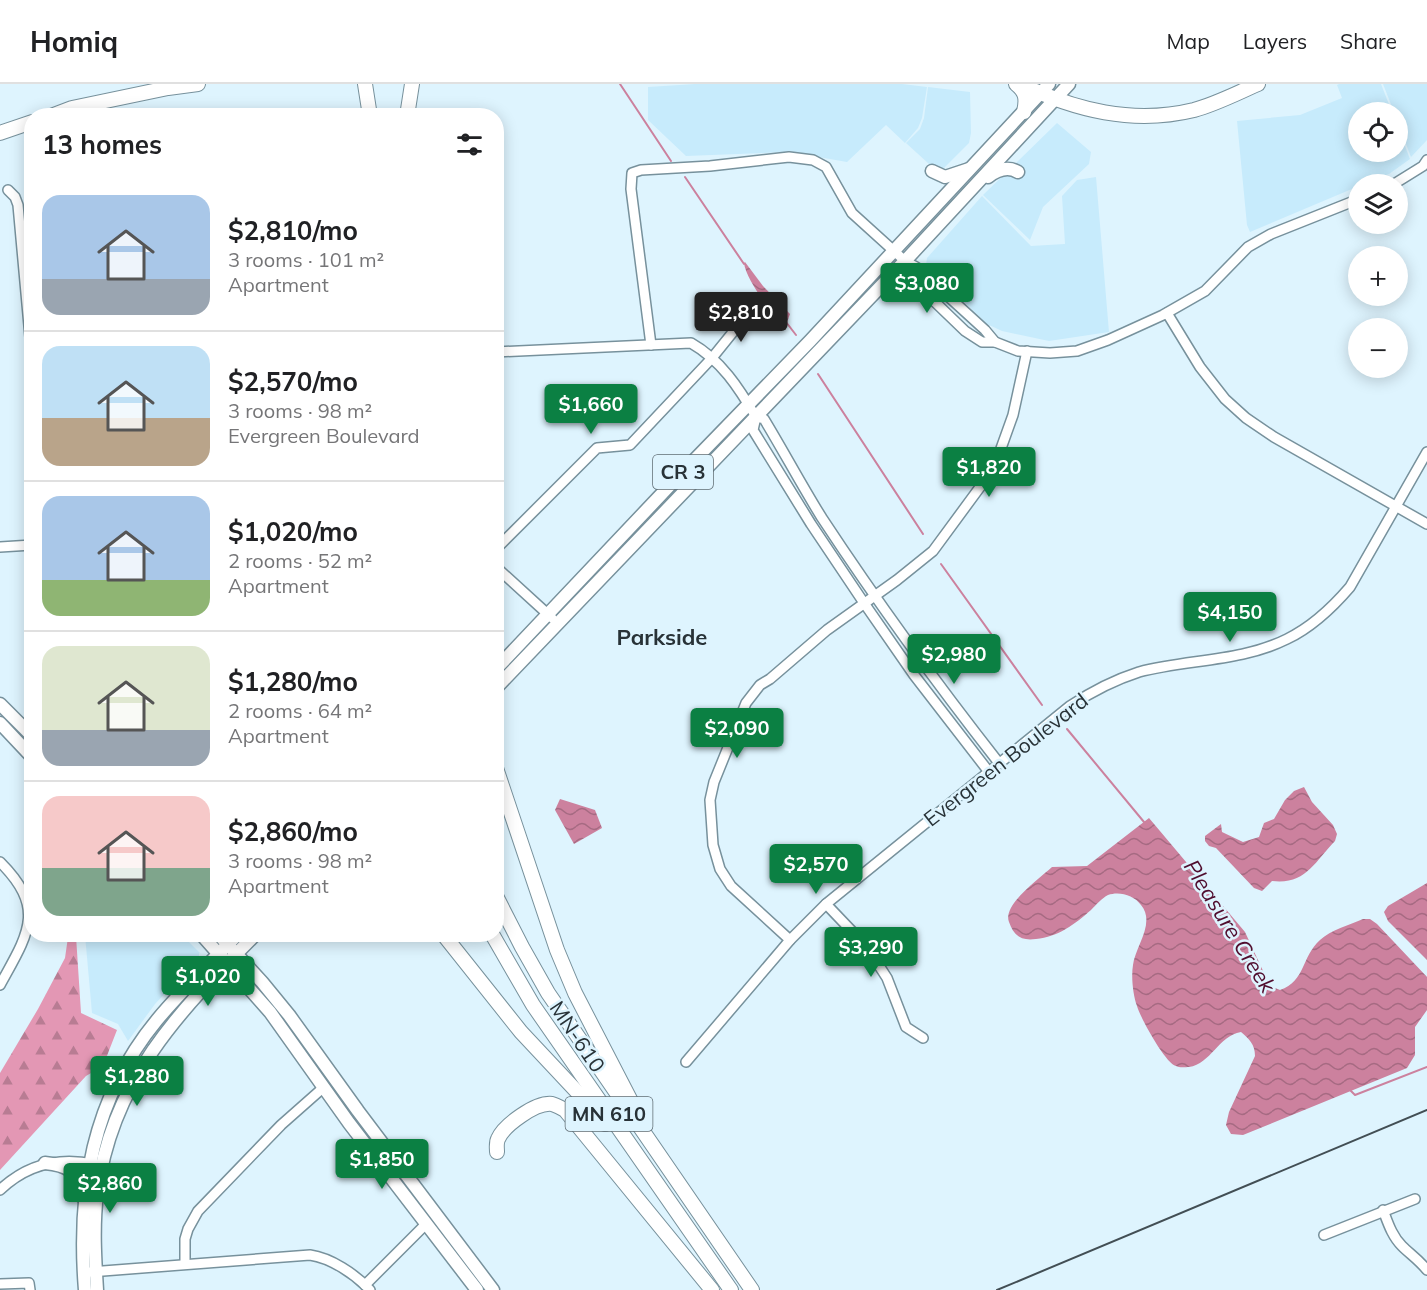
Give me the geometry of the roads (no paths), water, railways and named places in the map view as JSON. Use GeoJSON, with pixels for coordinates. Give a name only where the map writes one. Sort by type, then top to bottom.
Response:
{"type":"FeatureCollection","features":[{"type":"Feature","properties":{"kind":"highway"},"geometry":{"type":"LineString","coordinates":[[72,108],[178,85],[198,84]]}},
{"type":"Feature","properties":{"kind":"highway"},"geometry":{"type":"LineString","coordinates":[[365,84],[369,108]]}},
{"type":"Feature","properties":{"kind":"highway"},"geometry":{"type":"LineString","coordinates":[[1018,84],[1045,88],[1055,99],[1089,110],[1125,115],[1161,115],[1195,110],[1258,84]]}},
{"type":"Feature","properties":{"kind":"highway"},"geometry":{"type":"LineString","coordinates":[[1018,84],[1025,96],[1024,112]]}},
{"type":"Feature","properties":{"kind":"highway"},"geometry":{"type":"LineString","coordinates":[[407,108],[408,87]]}},
{"type":"Feature","properties":{"kind":"highway"},"geometry":{"type":"LineString","coordinates":[[3,132],[24,125]]}},
{"type":"Feature","properties":{"kind":"highway"},"geometry":{"type":"LineString","coordinates":[[3,132],[24,130]]}},
{"type":"Feature","properties":{"kind":"highway"},"geometry":{"type":"LineString","coordinates":[[504,792],[557,950],[575,993],[659,1156]]}},
{"type":"Feature","properties":{"kind":"highway","name":"MN-610"},"geometry":{"type":"LineString","coordinates":[[504,912],[548,993],[752,1290]]}},
{"type":"Feature","properties":{"kind":"highway"},"geometry":{"type":"LineString","coordinates":[[439,942],[476,990],[521,1032],[596,1112],[613,1135],[646,1167]]}},
{"type":"Feature","properties":{"kind":"highway"},"geometry":{"type":"LineString","coordinates":[[449,942],[521,1032]]}},
{"type":"Feature","properties":{"kind":"highway","name":"MN-610"},"geometry":{"type":"LineString","coordinates":[[497,942],[533,1005],[731,1290]]}},
{"type":"Feature","properties":{"kind":"highway"},"geometry":{"type":"LineString","coordinates":[[497,1152],[496,1141],[499,1136],[531,1109],[552,1104],[565,1110],[712,1290]]}},
{"type":"Feature","properties":{"kind":"main road"},"geometry":{"type":"LineString","coordinates":[[1055,99],[1069,84]]}},
{"type":"Feature","properties":{"kind":"main road","name":"CR 3"},"geometry":{"type":"LineString","coordinates":[[504,678],[673,482],[895,251],[1045,88]]}},
{"type":"Feature","properties":{"kind":"main road","name":"CR 3"},"geometry":{"type":"LineString","coordinates":[[504,662],[553,619],[756,417],[1055,99]]}},
{"type":"Feature","properties":{"kind":"main road"},"geometry":{"type":"LineString","coordinates":[[932,171],[938,175],[951,176],[969,169],[977,162]]}},
{"type":"Feature","properties":{"kind":"main road"},"geometry":{"type":"LineString","coordinates":[[962,199],[985,179],[1000,170],[1012,169],[1018,172]]}},
{"type":"Feature","properties":{"kind":"main road"},"geometry":{"type":"LineString","coordinates":[[0,704],[24,728]]}},
{"type":"Feature","properties":{"kind":"main road"},"geometry":{"type":"LineString","coordinates":[[0,723],[24,748]]}},
{"type":"Feature","properties":{"kind":"main road"},"geometry":{"type":"LineString","coordinates":[[211,942],[262,982],[491,1287]]}},
{"type":"Feature","properties":{"kind":"main road"},"geometry":{"type":"LineString","coordinates":[[222,942],[227,954],[349,1123],[474,1289]]}},
{"type":"Feature","properties":{"kind":"main road"},"geometry":{"type":"LineString","coordinates":[[227,954],[234,942]]}},
{"type":"Feature","properties":{"kind":"main road"},"geometry":{"type":"LineString","coordinates":[[83,1221],[102,1118],[126,1065],[155,1022],[227,954],[244,942]]}},
{"type":"Feature","properties":{"kind":"main road"},"geometry":{"type":"LineString","coordinates":[[45,1163],[70,1170],[78,1180],[90,1272],[98,1290]]}},
{"type":"Feature","properties":{"kind":"main road"},"geometry":{"type":"LineString","coordinates":[[85,1290],[90,1272],[95,1211],[95,1164]]}},
{"type":"Feature","properties":{"kind":"street"},"geometry":{"type":"LineString","coordinates":[[651,345],[631,189],[632,173],[641,170],[710,166],[789,157],[813,160],[826,167],[852,213],[905,261],[909,277],[965,331],[982,342],[995,342],[1018,351],[1050,354],[1077,351],[1108,340],[1167,313],[1205,291],[1248,247],[1271,234],[1348,204]]}},
{"type":"Feature","properties":{"kind":"street"},"geometry":{"type":"LineString","coordinates":[[1408,175],[1423,166],[1427,160]]}},
{"type":"Feature","properties":{"kind":"street"},"geometry":{"type":"LineString","coordinates":[[8,190],[15,197],[18,205],[24,271]]}},
{"type":"Feature","properties":{"kind":"street"},"geometry":{"type":"LineString","coordinates":[[504,541],[597,448],[630,445],[712,358],[750,311]]}},
{"type":"Feature","properties":{"kind":"street"},"geometry":{"type":"LineString","coordinates":[[1167,313],[1200,367],[1225,399],[1246,418],[1274,437],[1427,524]]}},
{"type":"Feature","properties":{"kind":"street"},"geometry":{"type":"LineString","coordinates":[[504,352],[691,343],[705,351],[735,381],[756,417],[753,430],[811,524],[864,603],[914,675],[989,772]]}},
{"type":"Feature","properties":{"kind":"street"},"geometry":{"type":"LineString","coordinates":[[790,940],[737,892],[720,869],[713,845],[711,792],[743,709],[754,691],[827,630],[933,551],[983,483],[999,454],[1013,415],[1027,351]]}},
{"type":"Feature","properties":{"kind":"street"},"geometry":{"type":"LineString","coordinates":[[756,417],[764,419],[822,517],[875,596],[940,689],[999,764]]}},
{"type":"Feature","properties":{"kind":"street","name":"Evergreen Boulevard"},"geometry":{"type":"LineString","coordinates":[[686,1062],[790,940],[826,904],[1070,706],[1104,686],[1141,672],[1257,650],[1285,640],[1301,631],[1335,604],[1350,587],[1427,452]]}},
{"type":"Feature","properties":{"kind":"street"},"geometry":{"type":"LineString","coordinates":[[0,547],[24,546]]}},
{"type":"Feature","properties":{"kind":"street"},"geometry":{"type":"LineString","coordinates":[[504,574],[553,619]]}},
{"type":"Feature","properties":{"kind":"street"},"geometry":{"type":"LineString","coordinates":[[0,862],[22,887],[24,893]]}},
{"type":"Feature","properties":{"kind":"street"},"geometry":{"type":"LineString","coordinates":[[826,904],[867,947],[887,978],[906,1027],[923,1038]]}},
{"type":"Feature","properties":{"kind":"street"},"geometry":{"type":"LineString","coordinates":[[0,985],[24,938]]}},
{"type":"Feature","properties":{"kind":"street"},"geometry":{"type":"LineString","coordinates":[[185,1264],[185,1239],[198,1211],[281,1125],[324,1087]]}},
{"type":"Feature","properties":{"kind":"street"},"geometry":{"type":"LineString","coordinates":[[0,1190],[19,1175],[45,1163],[72,1161],[95,1164]]}},
{"type":"Feature","properties":{"kind":"street"},"geometry":{"type":"LineString","coordinates":[[1324,1235],[1415,1199]]}},
{"type":"Feature","properties":{"kind":"street"},"geometry":{"type":"LineString","coordinates":[[1383,1210],[1396,1240],[1403,1248],[1417,1257],[1427,1270]]}},
{"type":"Feature","properties":{"kind":"street"},"geometry":{"type":"LineString","coordinates":[[90,1272],[310,1255],[331,1262],[367,1287],[426,1224]]}},
{"type":"Feature","properties":{"kind":"street"},"geometry":{"type":"LineString","coordinates":[[0,1284],[30,1286]]}},
{"type":"Feature","properties":{"kind":"street"},"geometry":{"type":"LineString","coordinates":[[474,1289],[491,1287]]}},
{"type":"Feature","properties":{"kind":"water"},"geometry":{"type":"Polygon","coordinates":[[[745,262],[763,286],[790,314],[786,325],[782,325],[760,295],[749,278],[745,262]]]}},
{"type":"Feature","properties":{"kind":"water"},"geometry":{"type":"Polygon","coordinates":[[[1304,787],[1312,802],[1333,825],[1337,834],[1335,841],[1301,876],[1293,880],[1272,881],[1262,891],[1254,888],[1216,848],[1209,846],[1205,841],[1205,836],[1221,824],[1222,832],[1243,842],[1259,837],[1264,823],[1274,819],[1285,800],[1294,791],[1304,787]]]}},
{"type":"Feature","properties":{"kind":"water"},"geometry":{"type":"Polygon","coordinates":[[[560,799],[595,810],[602,828],[574,844],[555,810],[560,799]]]}},
{"type":"Feature","properties":{"kind":"water"},"geometry":{"type":"Polygon","coordinates":[[[1149,818],[1245,932],[1270,986],[1280,990],[1295,981],[1309,954],[1329,933],[1363,919],[1370,919],[1377,924],[1427,977],[1427,1010],[1415,1027],[1415,1055],[1407,1068],[1243,1135],[1231,1134],[1226,1125],[1229,1112],[1255,1056],[1253,1045],[1241,1032],[1226,1039],[1197,1065],[1177,1067],[1166,1057],[1143,1020],[1133,991],[1133,965],[1146,927],[1145,912],[1138,902],[1126,895],[1117,893],[1108,895],[1066,929],[1044,938],[1022,938],[1013,931],[1008,915],[1011,908],[1031,885],[1052,867],[1087,866],[1149,818]]]}},
{"type":"Feature","properties":{"kind":"water"},"geometry":{"type":"Polygon","coordinates":[[[1427,883],[1427,960],[1388,921],[1384,912],[1388,906],[1427,883]]]}},
{"type":"Feature","properties":{"kind":"waterway"},"geometry":{"type":"LineString","coordinates":[[620,84],[671,161]]}},
{"type":"Feature","properties":{"kind":"waterway","name":"Pleasure Creek"},"geometry":{"type":"LineString","coordinates":[[685,177],[744,264]]}},
{"type":"Feature","properties":{"kind":"waterway","name":"Pleasure Creek"},"geometry":{"type":"LineString","coordinates":[[786,322],[796,335]]}},
{"type":"Feature","properties":{"kind":"waterway","name":"Pleasure Creek"},"geometry":{"type":"LineString","coordinates":[[818,374],[923,534]]}},
{"type":"Feature","properties":{"kind":"waterway","name":"Pleasure Creek"},"geometry":{"type":"LineString","coordinates":[[941,564],[1042,705]]}},
{"type":"Feature","properties":{"kind":"waterway","name":"Pleasure Creek"},"geometry":{"type":"LineString","coordinates":[[1067,729],[1144,822]]}},
{"type":"Feature","properties":{"kind":"waterway","name":"Pleasure Creek"},"geometry":{"type":"LineString","coordinates":[[1350,1090],[1355,1095],[1427,1067]]}},
{"type":"Feature","properties":{"kind":"railway"},"geometry":{"type":"LineString","coordinates":[[997,1290],[1427,1110]]}},
{"type":"Feature","properties":{"kind":"district","name":"Parkside"},"geometry":{"type":"Point","coordinates":[662,637]}}]}
